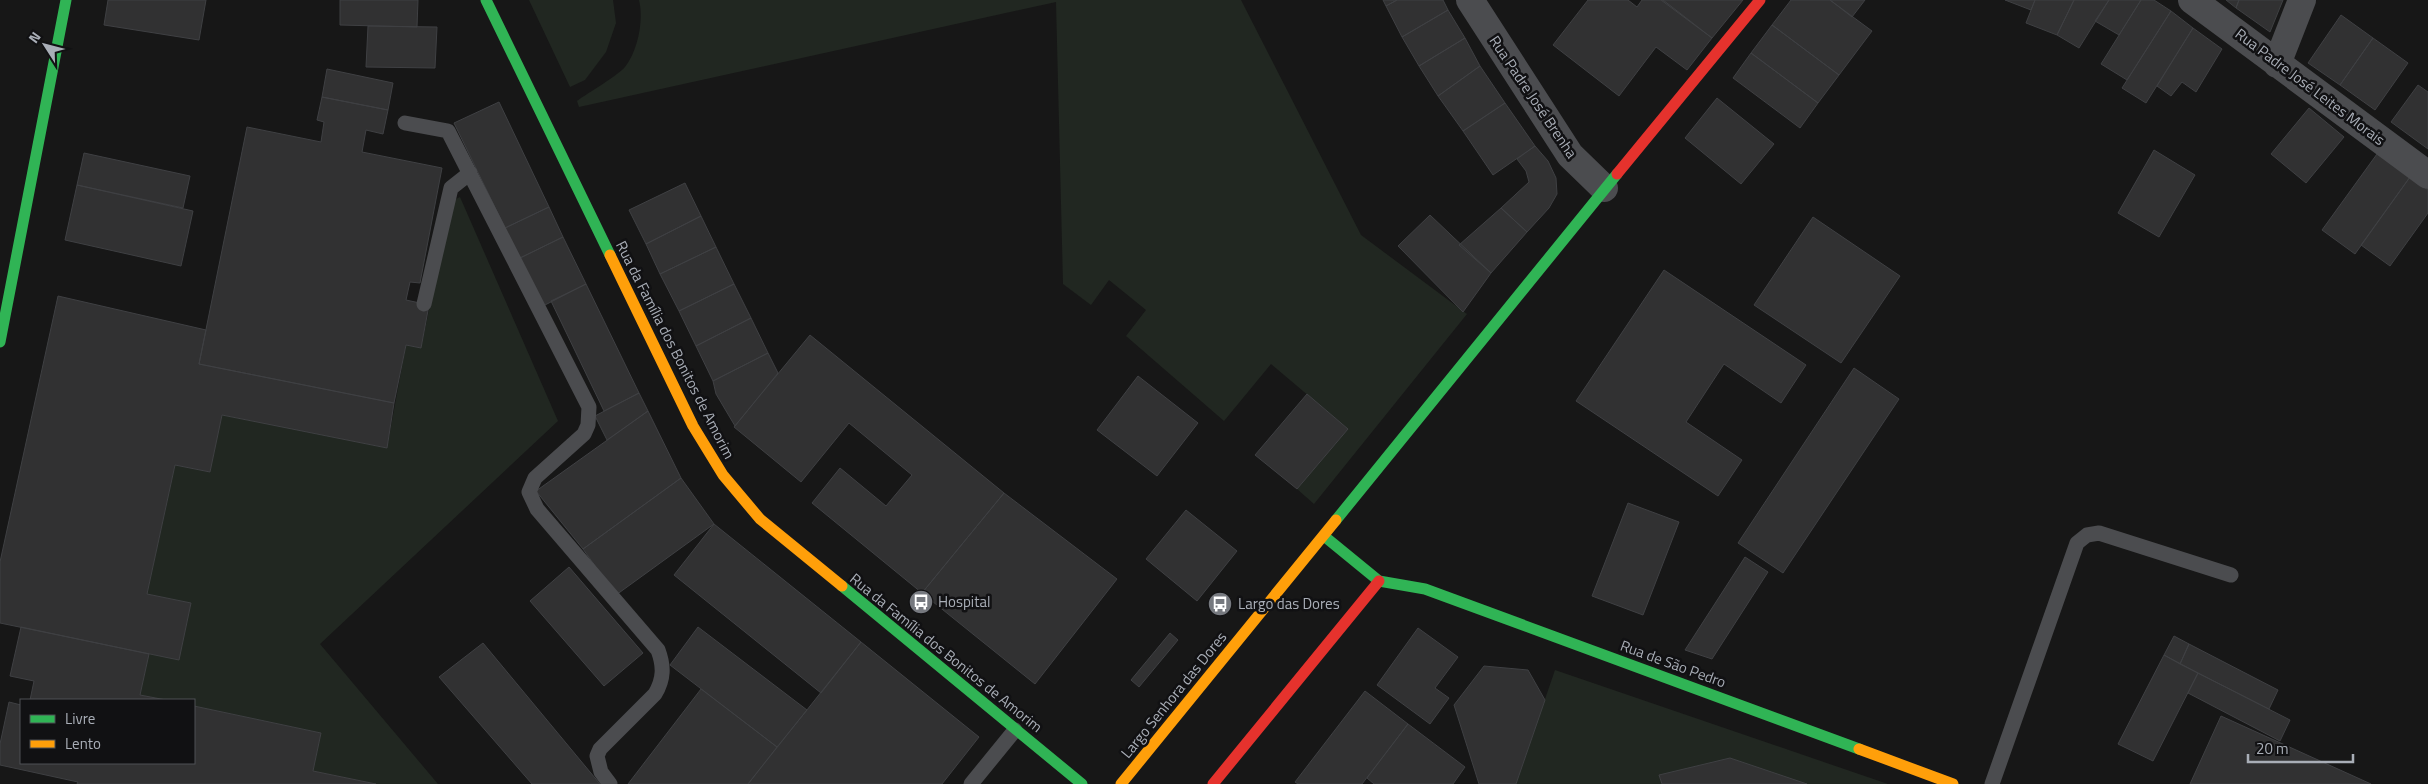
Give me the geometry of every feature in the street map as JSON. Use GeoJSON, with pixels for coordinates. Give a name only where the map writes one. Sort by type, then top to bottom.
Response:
{"type":"FeatureCollection","features":[{"type":"Feature","properties":{"kind":"main road"},"geometry":{"type":"LineString","coordinates":[[0,342],[5,288],[66,0]]}},
{"type":"Feature","properties":{"kind":"main road","name":"Rua da Família dos Bonitos de Amorim"},"geometry":{"type":"LineString","coordinates":[[486,0],[693,426],[711,460],[733,491],[760,520],[1082,784]]}},
{"type":"Feature","properties":{"kind":"main road","name":"Largo Senhora das Dores"},"geometry":{"type":"LineString","coordinates":[[1121,784],[1324,536],[1362,486],[1604,188],[1760,0]]}},
{"type":"Feature","properties":{"kind":"main road"},"geometry":{"type":"LineString","coordinates":[[1213,784],[1380,581],[1324,536]]}},
{"type":"Feature","properties":{"kind":"main road","name":"Rua de São Pedro"},"geometry":{"type":"LineString","coordinates":[[1380,581],[1425,589],[1953,784]]}},
{"type":"Feature","properties":{"kind":"street","name":"Rua Padre José Brenha"},"geometry":{"type":"LineString","coordinates":[[1470,0],[1570,155],[1604,188]]}},
{"type":"Feature","properties":{"kind":"street","name":"Rua Padre José Leites Morais"},"geometry":{"type":"LineString","coordinates":[[2192,0],[2428,175]]}},
{"type":"Feature","properties":{"kind":"street"},"geometry":{"type":"LineString","coordinates":[[2277,64],[2302,0]]}},
{"type":"Feature","properties":{"kind":"lane"},"geometry":{"type":"LineString","coordinates":[[405,123],[448,131],[589,407],[588,425],[584,434],[535,478],[529,492],[532,502],[658,650],[662,660],[661,684],[655,694],[600,750],[597,756],[601,772],[610,784]]}},
{"type":"Feature","properties":{"kind":"lane"},"geometry":{"type":"LineString","coordinates":[[424,304],[451,188],[470,173]]}},
{"type":"Feature","properties":{"kind":"lane"},"geometry":{"type":"LineString","coordinates":[[1992,784],[2077,543],[2087,535],[2099,533],[2231,575]]}},
{"type":"Feature","properties":{"kind":"lane"},"geometry":{"type":"LineString","coordinates":[[972,784],[1015,730]]}},
{"type":"Feature","properties":{"kind":"shaded area"},"geometry":{"type":"Polygon","coordinates":[[[529,0],[613,0],[616,23],[606,52],[585,80],[570,87],[529,0]]]}},
{"type":"Feature","properties":{"kind":"shaded area"},"geometry":{"type":"Polygon","coordinates":[[[639,0],[1241,0],[1361,235],[1467,314],[1314,504],[1297,489],[1348,429],[1271,364],[1224,421],[1126,336],[1146,310],[1109,280],[1091,305],[1063,284],[1056,2],[579,107],[577,101],[615,75],[630,60],[639,35],[641,17],[639,0]]]}},
{"type":"Feature","properties":{"kind":"shaded area"},"geometry":{"type":"Polygon","coordinates":[[[460,197],[558,421],[320,644],[438,784],[376,784],[313,771],[321,733],[195,706],[195,699],[161,699],[140,695],[149,654],[179,659],[191,603],[147,594],[175,465],[210,472],[222,415],[387,448],[406,345],[421,348],[452,201],[460,197]]]}},
{"type":"Feature","properties":{"kind":"shaded area"},"geometry":{"type":"Polygon","coordinates":[[[1555,670],[1888,784],[1516,784],[1555,670]]]}},
{"type":"Feature","properties":{"kind":"building"},"geometry":{"type":"Polygon","coordinates":[[[108,0],[206,0],[199,40],[104,25],[108,0]]]}},
{"type":"Feature","properties":{"kind":"building"},"geometry":{"type":"Polygon","coordinates":[[[340,0],[418,0],[417,27],[340,25],[340,0]]]}},
{"type":"Feature","properties":{"kind":"building"},"geometry":{"type":"Polygon","coordinates":[[[1383,0],[1397,0],[1386,6],[1383,0]]]}},
{"type":"Feature","properties":{"kind":"building"},"geometry":{"type":"Polygon","coordinates":[[[1397,0],[1443,0],[1448,10],[1402,37],[1386,6],[1397,0]]]}},
{"type":"Feature","properties":{"kind":"building"},"geometry":{"type":"Polygon","coordinates":[[[1588,0],[1628,0],[1637,7],[1642,0],[1663,0],[1712,38],[1687,70],[1656,47],[1619,96],[1553,45],[1588,0]]]}},
{"type":"Feature","properties":{"kind":"building"},"geometry":{"type":"Polygon","coordinates":[[[1661,0],[1743,0],[1712,38],[1661,0]]]}},
{"type":"Feature","properties":{"kind":"building"},"geometry":{"type":"Polygon","coordinates":[[[1791,0],[1830,0],[1872,31],[1839,75],[1772,25],[1791,0]]]}},
{"type":"Feature","properties":{"kind":"building"},"geometry":{"type":"Polygon","coordinates":[[[1830,0],[1865,0],[1852,17],[1830,0]]]}},
{"type":"Feature","properties":{"kind":"building"},"geometry":{"type":"Polygon","coordinates":[[[2005,0],[2035,0],[2031,10],[2005,0]]]}},
{"type":"Feature","properties":{"kind":"building"},"geometry":{"type":"Polygon","coordinates":[[[2035,0],[2074,0],[2057,35],[2026,23],[2035,0]]]}},
{"type":"Feature","properties":{"kind":"building"},"geometry":{"type":"Polygon","coordinates":[[[2074,0],[2109,0],[2079,48],[2057,35],[2074,0]]]}},
{"type":"Feature","properties":{"kind":"building"},"geometry":{"type":"Polygon","coordinates":[[[2109,0],[2141,0],[2119,35],[2095,21],[2109,0]]]}},
{"type":"Feature","properties":{"kind":"building"},"geometry":{"type":"Polygon","coordinates":[[[2141,0],[2154,0],[2171,11],[2127,80],[2101,64],[2141,0]]]}},
{"type":"Feature","properties":{"kind":"building"},"geometry":{"type":"Polygon","coordinates":[[[2226,0],[2239,0],[2236,8],[2226,0]]]}},
{"type":"Feature","properties":{"kind":"building"},"geometry":{"type":"Polygon","coordinates":[[[2239,0],[2283,0],[2270,32],[2236,8],[2239,0]]]}},
{"type":"Feature","properties":{"kind":"building"},"geometry":{"type":"Polygon","coordinates":[[[1448,10],[1465,38],[1419,66],[1402,37],[1448,10]]]}},
{"type":"Feature","properties":{"kind":"building"},"geometry":{"type":"Polygon","coordinates":[[[2171,11],[2193,28],[2146,103],[2122,88],[2171,11]]]}},
{"type":"Feature","properties":{"kind":"building"},"geometry":{"type":"Polygon","coordinates":[[[2341,15],[2373,38],[2340,85],[2308,63],[2341,15]]]}},
{"type":"Feature","properties":{"kind":"building"},"geometry":{"type":"Polygon","coordinates":[[[1772,25],[1839,75],[1818,103],[1751,53],[1772,25]]]}},
{"type":"Feature","properties":{"kind":"building"},"geometry":{"type":"Polygon","coordinates":[[[368,26],[437,27],[435,68],[366,67],[368,26]]]}},
{"type":"Feature","properties":{"kind":"building"},"geometry":{"type":"Polygon","coordinates":[[[2193,28],[2222,49],[2196,92],[2182,82],[2171,96],[2157,86],[2193,28]]]}},
{"type":"Feature","properties":{"kind":"building"},"geometry":{"type":"Polygon","coordinates":[[[1465,38],[1480,66],[1438,96],[1419,66],[1465,38]]]}},
{"type":"Feature","properties":{"kind":"building"},"geometry":{"type":"Polygon","coordinates":[[[2373,38],[2408,63],[2375,110],[2340,85],[2373,38]]]}},
{"type":"Feature","properties":{"kind":"building"},"geometry":{"type":"Polygon","coordinates":[[[1751,53],[1818,103],[1800,128],[1733,78],[1751,53]]]}},
{"type":"Feature","properties":{"kind":"building"},"geometry":{"type":"Polygon","coordinates":[[[1480,66],[1505,103],[1463,131],[1438,96],[1480,66]]]}},
{"type":"Feature","properties":{"kind":"building"},"geometry":{"type":"Polygon","coordinates":[[[327,69],[393,83],[388,110],[322,97],[327,69]]]}},
{"type":"Feature","properties":{"kind":"building"},"geometry":{"type":"Polygon","coordinates":[[[2418,85],[2428,92],[2428,149],[2391,122],[2418,85]]]}},
{"type":"Feature","properties":{"kind":"building"},"geometry":{"type":"Polygon","coordinates":[[[322,97],[388,110],[383,134],[366,130],[362,152],[442,168],[420,283],[410,282],[406,300],[429,305],[421,348],[406,345],[394,403],[199,364],[247,127],[321,142],[324,122],[317,120],[322,97]]]}},
{"type":"Feature","properties":{"kind":"building"},"geometry":{"type":"Polygon","coordinates":[[[1717,98],[1774,144],[1741,184],[1685,138],[1717,98]]]}},
{"type":"Feature","properties":{"kind":"building"},"geometry":{"type":"Polygon","coordinates":[[[499,102],[549,207],[505,228],[454,123],[499,102]]]}},
{"type":"Feature","properties":{"kind":"building"},"geometry":{"type":"Polygon","coordinates":[[[1505,103],[1535,146],[1493,175],[1463,131],[1505,103]]]}},
{"type":"Feature","properties":{"kind":"building"},"geometry":{"type":"Polygon","coordinates":[[[2309,108],[2344,137],[2306,183],[2271,154],[2309,108]]]}},
{"type":"Feature","properties":{"kind":"building"},"geometry":{"type":"Polygon","coordinates":[[[1535,146],[1548,161],[1556,178],[1557,194],[1549,208],[1527,232],[1501,208],[1529,182],[1526,171],[1517,159],[1535,146]]]}},
{"type":"Feature","properties":{"kind":"building"},"geometry":{"type":"Polygon","coordinates":[[[2154,150],[2195,175],[2159,237],[2118,213],[2154,150]]]}},
{"type":"Feature","properties":{"kind":"building"},"geometry":{"type":"Polygon","coordinates":[[[84,153],[190,176],[183,208],[77,185],[84,153]]]}},
{"type":"Feature","properties":{"kind":"building"},"geometry":{"type":"Polygon","coordinates":[[[2377,154],[2410,177],[2355,254],[2322,230],[2377,154]]]}},
{"type":"Feature","properties":{"kind":"building"},"geometry":{"type":"Polygon","coordinates":[[[2410,177],[2428,190],[2428,213],[2390,266],[2361,245],[2410,177]]]}},
{"type":"Feature","properties":{"kind":"building"},"geometry":{"type":"Polygon","coordinates":[[[685,183],[701,216],[646,244],[629,210],[685,183]]]}},
{"type":"Feature","properties":{"kind":"building"},"geometry":{"type":"Polygon","coordinates":[[[77,185],[193,211],[181,266],[65,240],[77,185]]]}},
{"type":"Feature","properties":{"kind":"building"},"geometry":{"type":"Polygon","coordinates":[[[549,207],[563,237],[520,258],[505,228],[549,207]]]}},
{"type":"Feature","properties":{"kind":"building"},"geometry":{"type":"Polygon","coordinates":[[[1501,208],[1527,232],[1491,273],[1459,245],[1501,208]]]}},
{"type":"Feature","properties":{"kind":"building"},"geometry":{"type":"Polygon","coordinates":[[[1430,215],[1491,273],[1463,312],[1398,246],[1430,215]]]}},
{"type":"Feature","properties":{"kind":"building"},"geometry":{"type":"Polygon","coordinates":[[[701,216],[716,247],[660,274],[646,244],[701,216]]]}},
{"type":"Feature","properties":{"kind":"building"},"geometry":{"type":"Polygon","coordinates":[[[1813,217],[1900,276],[1841,363],[1754,305],[1813,217]]]}},
{"type":"Feature","properties":{"kind":"building"},"geometry":{"type":"Polygon","coordinates":[[[563,237],[586,284],[543,306],[520,258],[563,237]]]}},
{"type":"Feature","properties":{"kind":"building"},"geometry":{"type":"Polygon","coordinates":[[[716,247],[734,284],[679,311],[660,274],[716,247]]]}},
{"type":"Feature","properties":{"kind":"building"},"geometry":{"type":"Polygon","coordinates":[[[1664,270],[1806,365],[1781,403],[1724,364],[1686,422],[1742,460],[1718,496],[1576,401],[1664,270]]]}},
{"type":"Feature","properties":{"kind":"building"},"geometry":{"type":"Polygon","coordinates":[[[586,284],[639,393],[604,411],[551,301],[586,284]]]}},
{"type":"Feature","properties":{"kind":"building"},"geometry":{"type":"Polygon","coordinates":[[[734,284],[751,318],[696,346],[679,311],[734,284]]]}},
{"type":"Feature","properties":{"kind":"building"},"geometry":{"type":"Polygon","coordinates":[[[58,296],[206,330],[199,364],[394,403],[387,448],[222,415],[210,472],[175,465],[147,594],[191,603],[179,660],[0,623],[0,562],[58,296]]]}},
{"type":"Feature","properties":{"kind":"building"},"geometry":{"type":"Polygon","coordinates":[[[751,318],[768,353],[713,381],[696,346],[751,318]]]}},
{"type":"Feature","properties":{"kind":"building"},"geometry":{"type":"Polygon","coordinates":[[[810,335],[1004,493],[922,593],[812,503],[840,468],[886,506],[912,475],[849,423],[801,482],[734,427],[810,335]]]}},
{"type":"Feature","properties":{"kind":"building"},"geometry":{"type":"Polygon","coordinates":[[[768,353],[778,373],[735,426],[716,394],[713,381],[768,353]]]}},
{"type":"Feature","properties":{"kind":"building"},"geometry":{"type":"Polygon","coordinates":[[[1854,368],[1899,399],[1783,573],[1738,543],[1854,368]]]}},
{"type":"Feature","properties":{"kind":"building"},"geometry":{"type":"Polygon","coordinates":[[[1138,376],[1198,423],[1157,476],[1097,430],[1138,376]]]}},
{"type":"Feature","properties":{"kind":"building"},"geometry":{"type":"Polygon","coordinates":[[[639,393],[648,411],[607,440],[595,416],[639,393]]]}},
{"type":"Feature","properties":{"kind":"building"},"geometry":{"type":"Polygon","coordinates":[[[1307,394],[1348,429],[1297,489],[1255,455],[1307,394]]]}},
{"type":"Feature","properties":{"kind":"building"},"geometry":{"type":"Polygon","coordinates":[[[648,411],[681,478],[583,549],[536,491],[648,411]]]}},
{"type":"Feature","properties":{"kind":"building"},"geometry":{"type":"Polygon","coordinates":[[[681,478],[714,524],[616,595],[583,549],[681,478]]]}},
{"type":"Feature","properties":{"kind":"building"},"geometry":{"type":"Polygon","coordinates":[[[1004,493],[1117,579],[1035,684],[922,593],[1004,493]]]}},
{"type":"Feature","properties":{"kind":"building"},"geometry":{"type":"Polygon","coordinates":[[[1628,503],[1679,522],[1643,615],[1592,596],[1628,503]]]}},
{"type":"Feature","properties":{"kind":"building"},"geometry":{"type":"Polygon","coordinates":[[[1186,510],[1237,551],[1197,601],[1146,559],[1186,510]]]}},
{"type":"Feature","properties":{"kind":"building"},"geometry":{"type":"Polygon","coordinates":[[[714,524],[861,642],[821,693],[674,575],[714,524]]]}},
{"type":"Feature","properties":{"kind":"building"},"geometry":{"type":"Polygon","coordinates":[[[1745,557],[1768,572],[1712,659],[1685,650],[1745,557]]]}},
{"type":"Feature","properties":{"kind":"building"},"geometry":{"type":"Polygon","coordinates":[[[569,567],[643,653],[604,686],[530,601],[569,567]]]}},
{"type":"Feature","properties":{"kind":"building"},"geometry":{"type":"Polygon","coordinates":[[[21,627],[149,654],[140,695],[161,699],[30,699],[34,681],[10,676],[21,627]]]}},
{"type":"Feature","properties":{"kind":"building"},"geometry":{"type":"Polygon","coordinates":[[[698,627],[807,710],[777,747],[670,665],[698,627]]]}},
{"type":"Feature","properties":{"kind":"building"},"geometry":{"type":"Polygon","coordinates":[[[1418,628],[1458,657],[1435,688],[1449,698],[1430,724],[1377,685],[1418,628]]]}},
{"type":"Feature","properties":{"kind":"building"},"geometry":{"type":"Polygon","coordinates":[[[1170,633],[1178,640],[1139,687],[1131,680],[1170,633]]]}},
{"type":"Feature","properties":{"kind":"building"},"geometry":{"type":"Polygon","coordinates":[[[2174,636],[2189,644],[2180,664],[2164,655],[2174,636]]]}},
{"type":"Feature","properties":{"kind":"building"},"geometry":{"type":"Polygon","coordinates":[[[861,642],[979,737],[942,784],[748,784],[861,642]]]}},
{"type":"Feature","properties":{"kind":"building"},"geometry":{"type":"Polygon","coordinates":[[[483,643],[600,784],[532,784],[439,677],[483,643]]]}},
{"type":"Feature","properties":{"kind":"building"},"geometry":{"type":"Polygon","coordinates":[[[2189,644],[2278,690],[2269,709],[2180,664],[2189,644]]]}},
{"type":"Feature","properties":{"kind":"building"},"geometry":{"type":"Polygon","coordinates":[[[2164,655],[2198,673],[2153,761],[2118,744],[2164,655]]]}},
{"type":"Feature","properties":{"kind":"building"},"geometry":{"type":"Polygon","coordinates":[[[1484,666],[1528,670],[1545,700],[1516,784],[1479,784],[1454,705],[1484,666]]]}},
{"type":"Feature","properties":{"kind":"building"},"geometry":{"type":"Polygon","coordinates":[[[2198,673],[2290,720],[2280,741],[2188,693],[2198,673]]]}},
{"type":"Feature","properties":{"kind":"building"},"geometry":{"type":"Polygon","coordinates":[[[701,689],[777,747],[748,784],[628,784],[701,689]]]}},
{"type":"Feature","properties":{"kind":"building"},"geometry":{"type":"Polygon","coordinates":[[[1365,691],[1408,724],[1362,784],[1298,784],[1295,782],[1365,691]]]}},
{"type":"Feature","properties":{"kind":"building"},"geometry":{"type":"Polygon","coordinates":[[[9,702],[20,705],[20,764],[195,764],[195,706],[321,733],[313,771],[376,784],[77,784],[78,782],[0,765],[0,744],[9,702]]]}},
{"type":"Feature","properties":{"kind":"building"},"geometry":{"type":"Polygon","coordinates":[[[2221,716],[2371,784],[2190,784],[2221,716]]]}},
{"type":"Feature","properties":{"kind":"building"},"geometry":{"type":"Polygon","coordinates":[[[1408,724],[1465,767],[1453,784],[1374,784],[1367,778],[1408,724]]]}},
{"type":"Feature","properties":{"kind":"building"},"geometry":{"type":"Polygon","coordinates":[[[1730,758],[1807,784],[1662,784],[1659,775],[1730,758]]]}},
{"type":"Feature","properties":{"kind":"traffic: fast"},"geometry":{"type":"LineString","coordinates":[[0,342],[66,0]]}},
{"type":"Feature","properties":{"kind":"traffic: fast"},"geometry":{"type":"LineString","coordinates":[[486,0],[610,255]]}},
{"type":"Feature","properties":{"kind":"traffic: fast"},"geometry":{"type":"LineString","coordinates":[[1336,520],[1617,174]]}},
{"type":"Feature","properties":{"kind":"traffic: fast"},"geometry":{"type":"LineString","coordinates":[[1324,536],[1379,581]]}},
{"type":"Feature","properties":{"kind":"traffic: fast"},"geometry":{"type":"LineString","coordinates":[[1379,581],[1425,589],[1859,749]]}},
{"type":"Feature","properties":{"kind":"traffic: fast"},"geometry":{"type":"LineString","coordinates":[[842,586],[1082,784]]}},
{"type":"Feature","properties":{"kind":"traffic: slow"},"geometry":{"type":"LineString","coordinates":[[610,255],[693,426],[723,475],[760,519],[842,586]]}},
{"type":"Feature","properties":{"kind":"traffic: slow"},"geometry":{"type":"LineString","coordinates":[[1121,784],[1336,520]]}},
{"type":"Feature","properties":{"kind":"traffic: slow"},"geometry":{"type":"LineString","coordinates":[[1859,749],[1953,784]]}},
{"type":"Feature","properties":{"kind":"traffic: jam"},"geometry":{"type":"LineString","coordinates":[[1617,174],[1760,0]]}},
{"type":"Feature","properties":{"kind":"traffic: jam"},"geometry":{"type":"LineString","coordinates":[[1213,784],[1379,581]]}},
{"type":"Feature","properties":{"kind":"place","name":"Hospital"},"geometry":{"type":"Point","coordinates":[921,602]}},
{"type":"Feature","properties":{"kind":"place","name":"Largo das Dores"},"geometry":{"type":"Point","coordinates":[1220,604]}}]}
